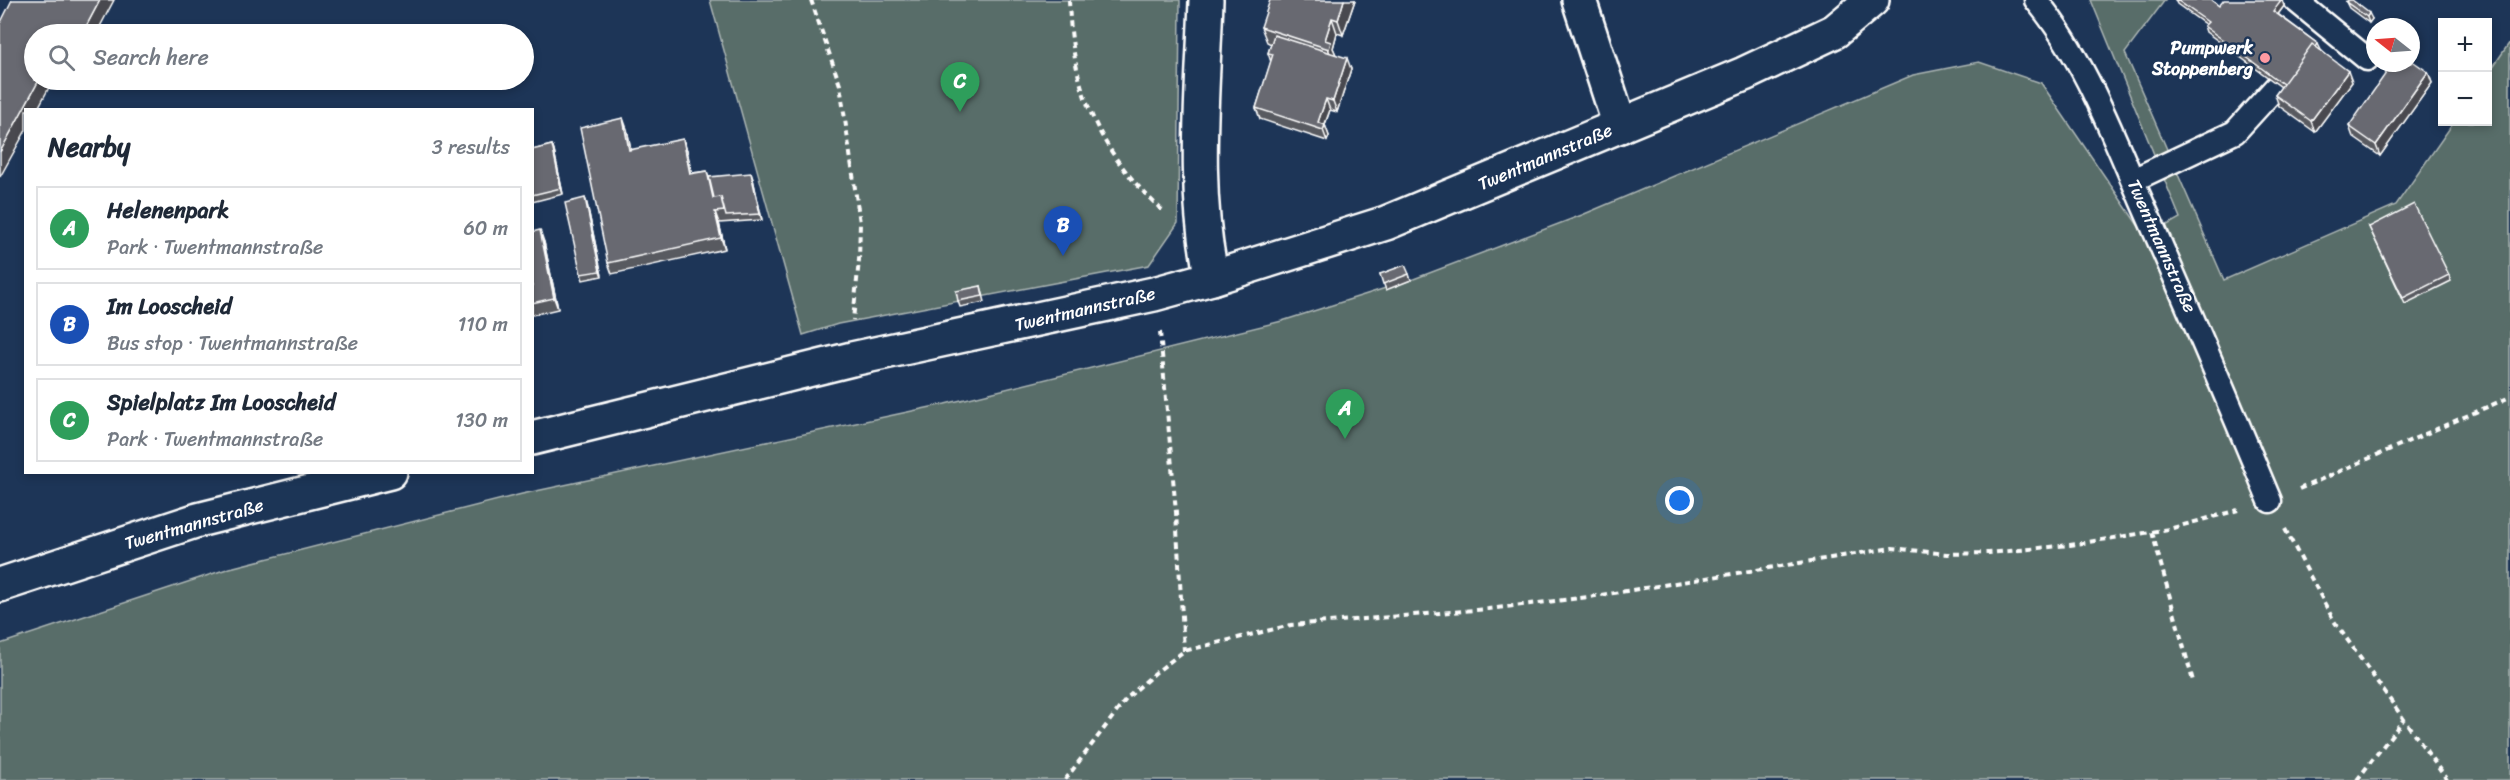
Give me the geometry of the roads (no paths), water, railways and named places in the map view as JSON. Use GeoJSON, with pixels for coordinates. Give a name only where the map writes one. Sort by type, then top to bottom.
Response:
{"type":"FeatureCollection","features":[{"type":"Feature","properties":{"kind":"street"},"geometry":{"type":"LineString","coordinates":[[1206,0],[1200,196],[1209,263]]}},
{"type":"Feature","properties":{"kind":"street","name":"Twentmannstraße"},"geometry":{"type":"LineString","coordinates":[[1579,0],[1620,126]]}},
{"type":"Feature","properties":{"kind":"street","name":"Twentmannstraße"},"geometry":{"type":"LineString","coordinates":[[534,438],[852,359],[1154,294],[1209,263],[1386,223],[1744,74],[1835,31],[1872,0]]}},
{"type":"Feature","properties":{"kind":"street","name":"Twentmannstraße"},"geometry":{"type":"LineString","coordinates":[[0,585],[198,520],[382,474]]}},
{"type":"Feature","properties":{"kind":"lane","name":"Twentmannstraße"},"geometry":{"type":"LineString","coordinates":[[2036,0],[2058,27],[2098,100],[2270,501]]}},
{"type":"Feature","properties":{"kind":"lane"},"geometry":{"type":"LineString","coordinates":[[2295,0],[2366,58]]}},
{"type":"Feature","properties":{"kind":"lane"},"geometry":{"type":"LineString","coordinates":[[2133,180],[2235,132],[2275,88]]}},
{"type":"Feature","properties":{"kind":"place","name":"Pumpwerk Stoppenberg"},"geometry":{"type":"Point","coordinates":[2265,58]}},
{"type":"Feature","properties":{"kind":"place","name":"Spielplatz Im Looscheid"},"geometry":{"type":"Point","coordinates":[960,112]}},
{"type":"Feature","properties":{"kind":"place","name":"Im Looscheid"},"geometry":{"type":"Point","coordinates":[1063,256]}},
{"type":"Feature","properties":{"kind":"place","name":"Helenenpark"},"geometry":{"type":"Point","coordinates":[1345,439]}}]}
